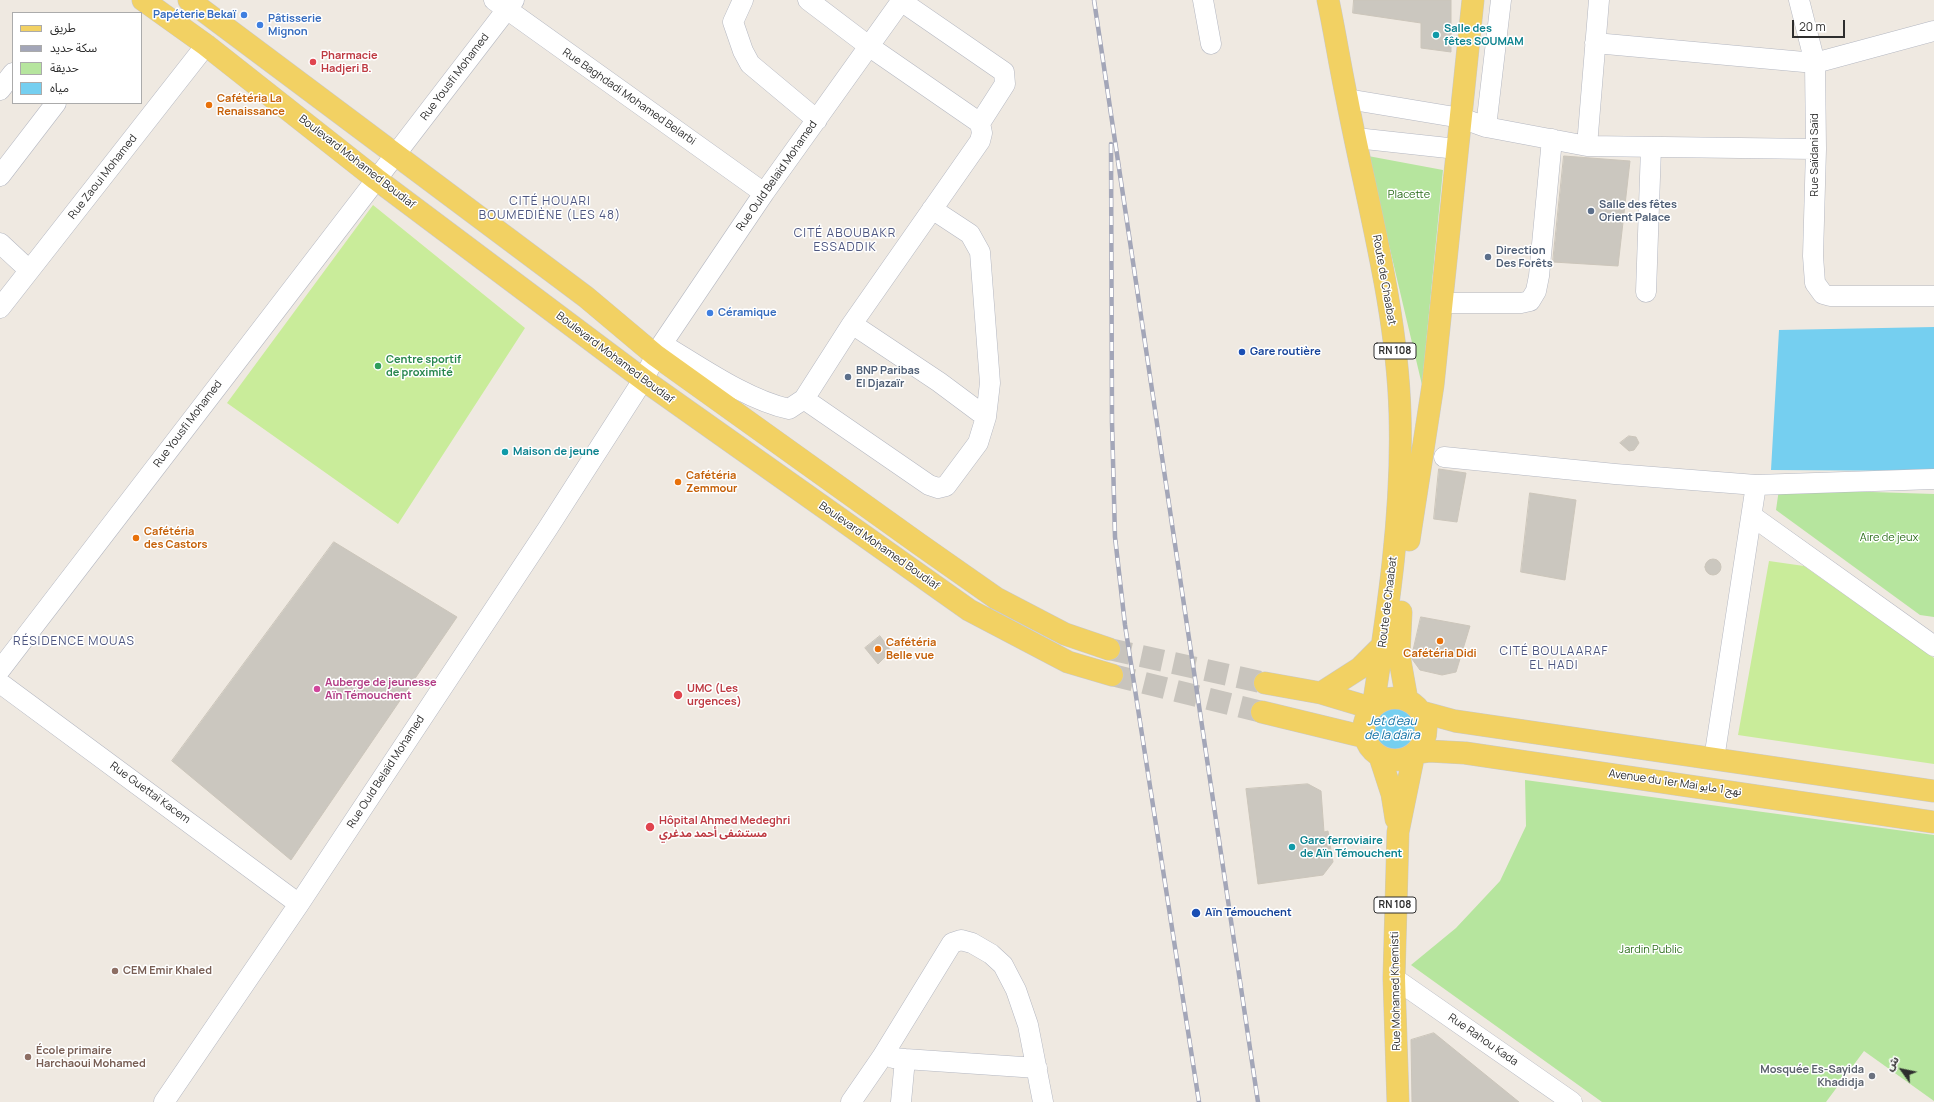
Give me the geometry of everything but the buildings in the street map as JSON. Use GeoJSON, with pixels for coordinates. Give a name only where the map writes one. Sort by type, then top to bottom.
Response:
{"type":"FeatureCollection","features":[{"type":"Feature","properties":{"kind":"main road","name":"Boulevard Mohamed Boudiaf"},"geometry":{"type":"LineString","coordinates":[[143,0],[206,45],[376,178],[644,380],[968,610],[1068,662],[1112,675]]}},
{"type":"Feature","properties":{"kind":"main road"},"geometry":{"type":"LineString","coordinates":[[189,0],[586,297],[659,349],[912,540],[996,598],[1065,634],[1109,649]]}},
{"type":"Feature","properties":{"kind":"main road","name":"Route de Chaabat"},"geometry":{"type":"LineString","coordinates":[[1328,0],[1386,288],[1396,354],[1400,414],[1397,522],[1382,646],[1372,707]]}},
{"type":"Feature","properties":{"kind":"main road","name":"Route de Chaabat"},"geometry":{"type":"LineString","coordinates":[[1414,706],[1399,655],[1399,631],[1411,523],[1433,385],[1473,0]]}},
{"type":"Feature","properties":{"kind":"main road"},"geometry":{"type":"LineString","coordinates":[[1321,693],[1354,673],[1382,646]]}},
{"type":"Feature","properties":{"kind":"main road"},"geometry":{"type":"LineString","coordinates":[[1265,683],[1321,693],[1372,707]]}},
{"type":"Feature","properties":{"kind":"main road"},"geometry":{"type":"LineString","coordinates":[[1414,706],[1427,729],[1421,747],[1414,754],[1398,760],[1380,757],[1371,749],[1365,737],[1364,722],[1372,707],[1380,701],[1389,698],[1414,706],[1455,721],[1934,791]]}},
{"type":"Feature","properties":{"kind":"main road"},"geometry":{"type":"LineString","coordinates":[[1262,712],[1365,737]]}},
{"type":"Feature","properties":{"kind":"main road","name":"Avenue du 1er Mai نهج 1 مايو"},"geometry":{"type":"LineString","coordinates":[[1414,754],[1429,751],[1465,753],[1934,822]]}},
{"type":"Feature","properties":{"kind":"main road","name":"Rue Mohamed Khemisti"},"geometry":{"type":"LineString","coordinates":[[1398,1102],[1394,978],[1398,832],[1414,754]]}},
{"type":"Feature","properties":{"kind":"main road","name":"Rue Mohamed Khemisti"},"geometry":{"type":"LineString","coordinates":[[1380,757],[1392,794],[1398,832]]}},
{"type":"Feature","properties":{"kind":"street"},"geometry":{"type":"LineString","coordinates":[[743,0],[733,22],[743,51],[750,64],[817,120]]}},
{"type":"Feature","properties":{"kind":"street"},"geometry":{"type":"LineString","coordinates":[[808,0],[870,47],[980,123]]}},
{"type":"Feature","properties":{"kind":"street"},"geometry":{"type":"LineString","coordinates":[[1203,0],[1211,44]]}},
{"type":"Feature","properties":{"kind":"street"},"geometry":{"type":"LineString","coordinates":[[1486,127],[1501,0]]}},
{"type":"Feature","properties":{"kind":"street"},"geometry":{"type":"LineString","coordinates":[[1587,146],[1599,0]]}},
{"type":"Feature","properties":{"kind":"street","name":"Rue Saïdani Saïd"},"geometry":{"type":"LineString","coordinates":[[1799,0],[1815,63],[1816,149],[1813,256],[1815,284],[1823,294],[1837,296],[1934,296]]}},
{"type":"Feature","properties":{"kind":"street"},"geometry":{"type":"LineString","coordinates":[[659,349],[777,406],[789,409],[804,399],[852,324],[980,141],[982,133],[980,123],[1005,84],[1004,72],[901,1]]}},
{"type":"Feature","properties":{"kind":"street","name":"Rue Ould Belaïd Mohamed"},"geometry":{"type":"LineString","coordinates":[[164,1102],[299,904],[644,380],[659,349],[764,193],[870,47],[901,1]]}},
{"type":"Feature","properties":{"kind":"street","name":"Rue Yousfi Mohamed"},"geometry":{"type":"LineString","coordinates":[[0,670],[376,178],[396,154],[505,3]]}},
{"type":"Feature","properties":{"kind":"street","name":"Rue Baghdadi Mohamed Belarbi"},"geometry":{"type":"LineString","coordinates":[[505,3],[764,193]]}},
{"type":"Feature","properties":{"kind":"street"},"geometry":{"type":"LineString","coordinates":[[1595,43],[1815,63],[1934,31]]}},
{"type":"Feature","properties":{"kind":"street","name":"Rue Zaoui Mohamed"},"geometry":{"type":"LineString","coordinates":[[0,308],[206,45]]}},
{"type":"Feature","properties":{"kind":"street"},"geometry":{"type":"LineString","coordinates":[[0,90],[12,74]]}},
{"type":"Feature","properties":{"kind":"street"},"geometry":{"type":"LineString","coordinates":[[1347,99],[1461,118],[1486,127],[1587,146],[1816,149]]}},
{"type":"Feature","properties":{"kind":"street"},"geometry":{"type":"LineString","coordinates":[[0,176],[55,104]]}},
{"type":"Feature","properties":{"kind":"street"},"geometry":{"type":"LineString","coordinates":[[1356,138],[1457,149]]}},
{"type":"Feature","properties":{"kind":"street"},"geometry":{"type":"LineString","coordinates":[[1441,303],[1521,303],[1530,301],[1536,291],[1540,276],[1552,139]]}},
{"type":"Feature","properties":{"kind":"street"},"geometry":{"type":"LineString","coordinates":[[1646,292],[1651,148]]}},
{"type":"Feature","properties":{"kind":"street"},"geometry":{"type":"LineString","coordinates":[[804,399],[929,485],[938,488],[946,486],[978,443],[986,417],[990,383],[980,252],[970,234],[932,209]]}},
{"type":"Feature","properties":{"kind":"street"},"geometry":{"type":"LineString","coordinates":[[0,243],[29,270]]}},
{"type":"Feature","properties":{"kind":"street"},"geometry":{"type":"LineString","coordinates":[[852,324],[939,382],[986,417]]}},
{"type":"Feature","properties":{"kind":"street"},"geometry":{"type":"LineString","coordinates":[[1444,457],[1614,474],[1756,485],[1934,479]]}},
{"type":"Feature","properties":{"kind":"street"},"geometry":{"type":"LineString","coordinates":[[1714,759],[1756,485]]}},
{"type":"Feature","properties":{"kind":"street"},"geometry":{"type":"LineString","coordinates":[[1752,516],[1934,645]]}},
{"type":"Feature","properties":{"kind":"street","name":"Rue Guettaï Kacem"},"geometry":{"type":"LineString","coordinates":[[0,683],[299,904]]}},
{"type":"Feature","properties":{"kind":"street"},"geometry":{"type":"LineString","coordinates":[[851,1102],[882,1056],[952,943],[961,940],[972,943],[991,954],[1004,965],[1016,990],[1028,1025],[1043,1102]]}},
{"type":"Feature","properties":{"kind":"street","name":"Rue Rahou Kada"},"geometry":{"type":"LineString","coordinates":[[1394,978],[1572,1102]]}},
{"type":"Feature","properties":{"kind":"street"},"geometry":{"type":"LineString","coordinates":[[882,1056],[905,1059],[1037,1068]]}},
{"type":"Feature","properties":{"kind":"street"},"geometry":{"type":"LineString","coordinates":[[901,1102],[905,1059]]}},
{"type":"Feature","properties":{"kind":"green space","name":"Placette"},"geometry":{"type":"Polygon","coordinates":[[[1368,156],[1443,170],[1422,385],[1368,156]]]}},
{"type":"Feature","properties":{"kind":"green space","name":"Centre sportif de proximité"},"geometry":{"type":"Polygon","coordinates":[[[373,205],[525,328],[398,524],[227,403],[373,205]]]}},
{"type":"Feature","properties":{"kind":"green space","name":"Aire de jeux"},"geometry":{"type":"Polygon","coordinates":[[[1779,489],[1934,494],[1934,617],[1920,615],[1776,510],[1779,489]]]}},
{"type":"Feature","properties":{"kind":"green space"},"geometry":{"type":"Polygon","coordinates":[[[1769,561],[1804,566],[1934,658],[1934,764],[1738,735],[1769,561]]]}},
{"type":"Feature","properties":{"kind":"green space","name":"Jardin Public"},"geometry":{"type":"Polygon","coordinates":[[[1525,780],[1934,835],[1934,1101],[1864,1051],[1826,1102],[1602,1102],[1411,965],[1456,928],[1500,881],[1526,826],[1525,780]]]}},
{"type":"Feature","properties":{"kind":"water"},"geometry":{"type":"Polygon","coordinates":[[[1934,327],[1934,471],[1771,470],[1779,330],[1934,327]]]}},
{"type":"Feature","properties":{"kind":"water","name":"Jet d'eau de la daïra"},"geometry":{"type":"Polygon","coordinates":[[[1397,706],[1401,707],[1411,716],[1414,720],[1414,738],[1405,748],[1397,752],[1387,752],[1379,748],[1370,738],[1369,724],[1373,716],[1383,707],[1397,706]]]}},
{"type":"Feature","properties":{"kind":"tunnel"},"geometry":{"type":"LineString","coordinates":[[1109,649],[1265,683]]}},
{"type":"Feature","properties":{"kind":"tunnel"},"geometry":{"type":"LineString","coordinates":[[1112,675],[1262,712]]}},
{"type":"Feature","properties":{"kind":"railway"},"geometry":{"type":"LineString","coordinates":[[1094,0],[1258,1102]]}},
{"type":"Feature","properties":{"kind":"railway"},"geometry":{"type":"LineString","coordinates":[[1111,144],[1112,422],[1115,537],[1125,625],[1199,1102]]}},
{"type":"Feature","properties":{"kind":"place","name":"Papéterie Bekaï"},"geometry":{"type":"Point","coordinates":[244,15]}},
{"type":"Feature","properties":{"kind":"place","name":"Pâtisserie Mignon"},"geometry":{"type":"Point","coordinates":[260,25]}},
{"type":"Feature","properties":{"kind":"place","name":"Salle des fêtes SOUMAM"},"geometry":{"type":"Point","coordinates":[1436,35]}},
{"type":"Feature","properties":{"kind":"place","name":"Pharmacie Hadjeri B."},"geometry":{"type":"Point","coordinates":[313,62]}},
{"type":"Feature","properties":{"kind":"place","name":"Cafétéria La Renaissance"},"geometry":{"type":"Point","coordinates":[209,105]}},
{"type":"Feature","properties":{"kind":"place","name":"Salle des fêtes Orient Palace"},"geometry":{"type":"Point","coordinates":[1591,211]}},
{"type":"Feature","properties":{"kind":"place","name":"Direction Des Forêts"},"geometry":{"type":"Point","coordinates":[1488,257]}},
{"type":"Feature","properties":{"kind":"place","name":"Céramique"},"geometry":{"type":"Point","coordinates":[710,313]}},
{"type":"Feature","properties":{"kind":"place","name":"Gare routière"},"geometry":{"type":"Point","coordinates":[1242,352]}},
{"type":"Feature","properties":{"kind":"place","name":"Centre sportif de proximité"},"geometry":{"type":"Point","coordinates":[378,366]}},
{"type":"Feature","properties":{"kind":"place","name":"BNP Paribas El Djazaïr"},"geometry":{"type":"Point","coordinates":[848,377]}},
{"type":"Feature","properties":{"kind":"place","name":"Maison de jeune"},"geometry":{"type":"Point","coordinates":[505,452]}},
{"type":"Feature","properties":{"kind":"place","name":"Cafétéria Zemmour"},"geometry":{"type":"Point","coordinates":[678,482]}},
{"type":"Feature","properties":{"kind":"place","name":"Cafétéria des Castors"},"geometry":{"type":"Point","coordinates":[136,538]}},
{"type":"Feature","properties":{"kind":"place","name":"Cafétéria Didi"},"geometry":{"type":"Point","coordinates":[1440,641]}},
{"type":"Feature","properties":{"kind":"place","name":"Cafétéria Belle vue"},"geometry":{"type":"Point","coordinates":[878,649]}},
{"type":"Feature","properties":{"kind":"place","name":"Auberge de jeunesse Aïn Témouchent"},"geometry":{"type":"Point","coordinates":[317,689]}},
{"type":"Feature","properties":{"kind":"place","name":"UMC (Les urgences)"},"geometry":{"type":"Point","coordinates":[678,695]}},
{"type":"Feature","properties":{"kind":"place","name":"Hôpital Ahmed Medeghri مستشفى أحمد مدغري"},"geometry":{"type":"Point","coordinates":[650,827]}},
{"type":"Feature","properties":{"kind":"place","name":"Gare ferroviaire de Aïn Témouchent"},"geometry":{"type":"Point","coordinates":[1292,847]}},
{"type":"Feature","properties":{"kind":"place","name":"Aïn Témouchent"},"geometry":{"type":"Point","coordinates":[1196,913]}},
{"type":"Feature","properties":{"kind":"place","name":"CEM Emir Khaled"},"geometry":{"type":"Point","coordinates":[115,971]}},
{"type":"Feature","properties":{"kind":"place","name":"École primaire Harchaoui Mohamed"},"geometry":{"type":"Point","coordinates":[28,1057]}},
{"type":"Feature","properties":{"kind":"place","name":"Mosquée Es-Sayida Khadidja"},"geometry":{"type":"Point","coordinates":[1872,1076]}},
{"type":"Feature","properties":{"kind":"district","name":"CITÉ HOUARI BOUMEDIÈNE (LES 48)"},"geometry":{"type":"Point","coordinates":[550,209]}},
{"type":"Feature","properties":{"kind":"district","name":"CITÉ ABOUBAKR ESSADDIK"},"geometry":{"type":"Point","coordinates":[845,241]}},
{"type":"Feature","properties":{"kind":"district","name":"RÉSIDENCE MOUAS"},"geometry":{"type":"Point","coordinates":[74,642]}},
{"type":"Feature","properties":{"kind":"district","name":"CITÉ BOULAARAF EL HADI"},"geometry":{"type":"Point","coordinates":[1554,659]}}]}
